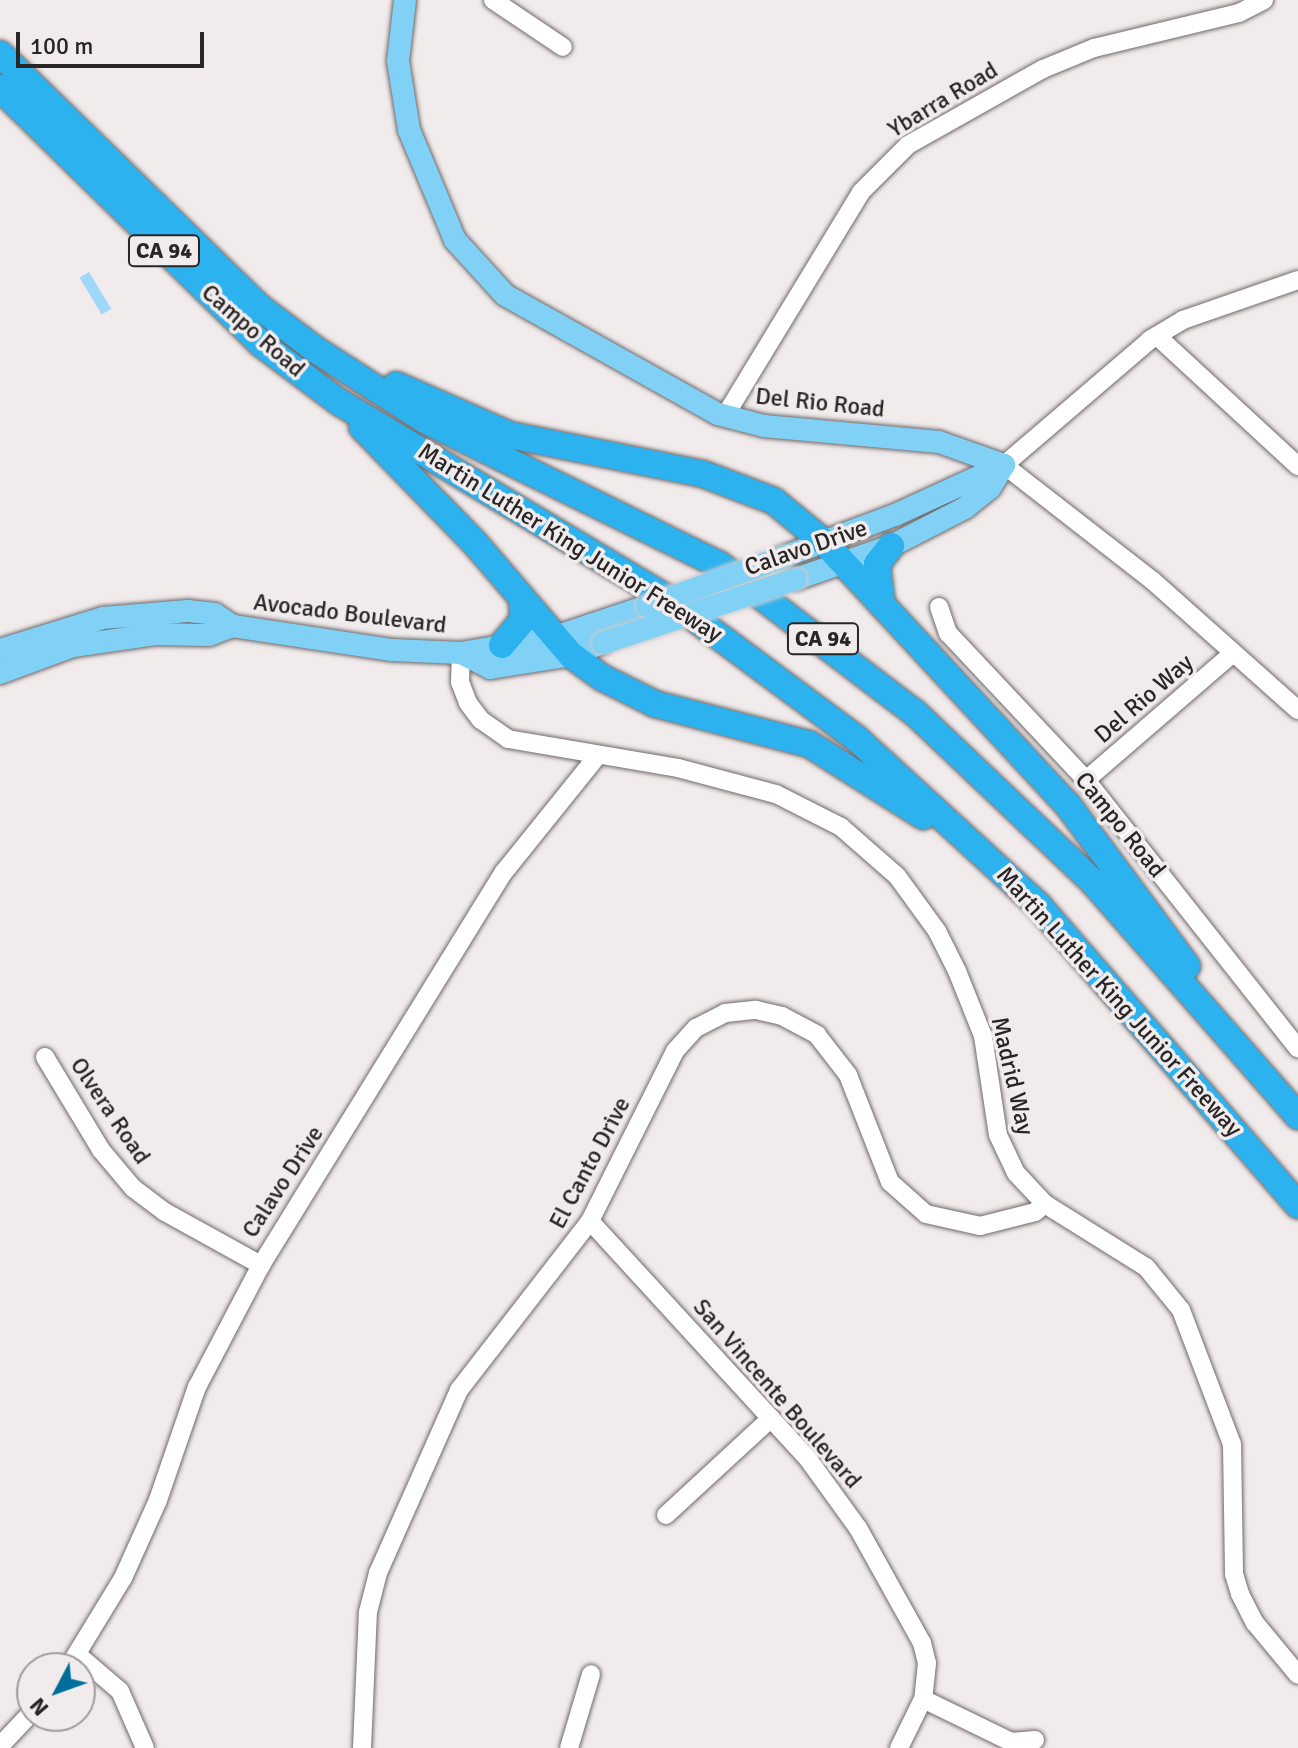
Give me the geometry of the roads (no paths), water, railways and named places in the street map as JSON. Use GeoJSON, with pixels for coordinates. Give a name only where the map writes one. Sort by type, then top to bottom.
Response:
{"type":"FeatureCollection","features":[{"type":"Feature","properties":{"kind":"highway","name":"Campo Road"},"geometry":{"type":"LineString","coordinates":[[0,54],[247,296],[316,350]]}},
{"type":"Feature","properties":{"kind":"highway","name":"Campo Road"},"geometry":{"type":"LineString","coordinates":[[0,88],[260,343],[339,402]]}},
{"type":"Feature","properties":{"kind":"highway"},"geometry":{"type":"LineString","coordinates":[[316,350],[510,435],[703,474],[774,501],[825,543],[1075,813],[1239,1047]]}},
{"type":"Feature","properties":{"kind":"highway","name":"Martin Luther King Junior Freeway"},"geometry":{"type":"LineString","coordinates":[[316,350],[425,420],[720,565],[823,640],[914,712],[1030,817],[1298,1116]]}},
{"type":"Feature","properties":{"kind":"highway"},"geometry":{"type":"LineString","coordinates":[[339,402],[563,646],[655,704],[809,744],[897,797],[1017,883]]}},
{"type":"Feature","properties":{"kind":"highway","name":"Martin Luther King Junior Freeway"},"geometry":{"type":"LineString","coordinates":[[339,402],[670,600],[857,739],[1017,883],[1298,1205]]}},
{"type":"Feature","properties":{"kind":"highway"},"geometry":{"type":"LineString","coordinates":[[882,605],[877,564],[891,546]]}},
{"type":"Feature","properties":{"kind":"highway"},"geometry":{"type":"LineString","coordinates":[[502,645],[523,620],[522,599]]}},
{"type":"Feature","properties":{"kind":"main road","name":"Del Rio Road"},"geometry":{"type":"LineString","coordinates":[[405,0],[398,61],[404,113],[447,225],[464,254],[505,295],[675,395],[725,416],[764,426],[939,442],[1004,465]]}},
{"type":"Feature","properties":{"kind":"main road","name":"Calavo Drive"},"geometry":{"type":"LineString","coordinates":[[701,586],[825,543],[1004,465]]}},
{"type":"Feature","properties":{"kind":"main road","name":"Calavo Drive"},"geometry":{"type":"LineString","coordinates":[[598,634],[796,579],[891,546],[965,508],[990,488],[1004,465]]}},
{"type":"Feature","properties":{"kind":"main road","name":"Avocado Boulevard"},"geometry":{"type":"LineString","coordinates":[[461,653],[490,668],[598,634],[701,586]]}},
{"type":"Feature","properties":{"kind":"main road","name":"Avocado Boulevard"},"geometry":{"type":"LineString","coordinates":[[0,650],[70,625],[174,612],[215,614],[233,626],[392,650],[461,653],[502,645],[563,646]]}},
{"type":"Feature","properties":{"kind":"main road"},"geometry":{"type":"LineString","coordinates":[[100,640],[112,630],[168,622],[174,612]]}},
{"type":"Feature","properties":{"kind":"main road"},"geometry":{"type":"LineString","coordinates":[[0,665],[52,642],[70,625]]}},
{"type":"Feature","properties":{"kind":"main road","name":"Avocado Boulevard"},"geometry":{"type":"LineString","coordinates":[[0,673],[100,640],[209,635],[233,626]]}},
{"type":"Feature","properties":{"kind":"street"},"geometry":{"type":"LineString","coordinates":[[493,0],[563,47]]}},
{"type":"Feature","properties":{"kind":"street","name":"Ybarra Road"},"geometry":{"type":"LineString","coordinates":[[725,416],[861,192],[908,145],[1043,69],[1094,48],[1239,13],[1264,0]]}},
{"type":"Feature","properties":{"kind":"street","name":"Calavo Drive"},"geometry":{"type":"LineString","coordinates":[[1004,465],[1157,336],[1183,320],[1298,280]]}},
{"type":"Feature","properties":{"kind":"street"},"geometry":{"type":"LineString","coordinates":[[1157,336],[1298,466]]}},
{"type":"Feature","properties":{"kind":"street","name":"Del Rio Road"},"geometry":{"type":"LineString","coordinates":[[1004,465],[1153,581],[1298,710]]}},
{"type":"Feature","properties":{"kind":"street","name":"Campo Road"},"geometry":{"type":"LineString","coordinates":[[939,607],[948,633],[1086,780],[1298,1048]]}},
{"type":"Feature","properties":{"kind":"street","name":"Madrid Way"},"geometry":{"type":"LineString","coordinates":[[461,653],[464,692],[489,728],[518,743],[703,774],[787,798],[841,827],[882,859],[948,950],[983,1036],[1002,1148],[1016,1173],[1045,1204],[1134,1257],[1157,1277],[1181,1310],[1232,1444],[1234,1574],[1240,1594],[1255,1623],[1298,1675]]}},
{"type":"Feature","properties":{"kind":"street","name":"Del Rio Way"},"geometry":{"type":"LineString","coordinates":[[1086,780],[1233,653]]}},
{"type":"Feature","properties":{"kind":"street","name":"Calavo Drive"},"geometry":{"type":"LineString","coordinates":[[78,1652],[135,1554],[197,1387],[261,1265],[497,882],[598,755]]}},
{"type":"Feature","properties":{"kind":"street","name":"El Canto Drive"},"geometry":{"type":"LineString","coordinates":[[362,1748],[368,1612],[378,1573],[459,1390],[590,1221],[681,1042],[714,1017],[746,1010],[794,1021],[832,1050],[848,1075],[884,1171],[915,1207],[950,1222],[980,1226],[1035,1212],[1045,1204]]}},
{"type":"Feature","properties":{"kind":"street","name":"Olvera Road"},"geometry":{"type":"LineString","coordinates":[[45,1057],[101,1150],[133,1188],[165,1212],[261,1265]]}},
{"type":"Feature","properties":{"kind":"street","name":"San Vincente Boulevard"},"geometry":{"type":"LineString","coordinates":[[590,1221],[771,1418],[844,1507],[922,1643],[927,1663],[923,1699],[899,1748]]}},
{"type":"Feature","properties":{"kind":"street"},"geometry":{"type":"LineString","coordinates":[[666,1515],[771,1418]]}},
{"type":"Feature","properties":{"kind":"street"},"geometry":{"type":"LineString","coordinates":[[569,1748],[591,1674]]}},
{"type":"Feature","properties":{"kind":"street"},"geometry":{"type":"LineString","coordinates":[[96,1676],[120,1691],[145,1748]]}},
{"type":"Feature","properties":{"kind":"street"},"geometry":{"type":"LineString","coordinates":[[923,1699],[1011,1742],[1035,1740]]}},
{"type":"Feature","properties":{"kind":"street"},"geometry":{"type":"LineString","coordinates":[[0,1746],[16,1729]]}},
{"type":"Feature","properties":{"kind":"water"},"geometry":{"type":"Polygon","coordinates":[[[89,272],[111,309],[102,315],[80,278],[89,272]]]}}]}
